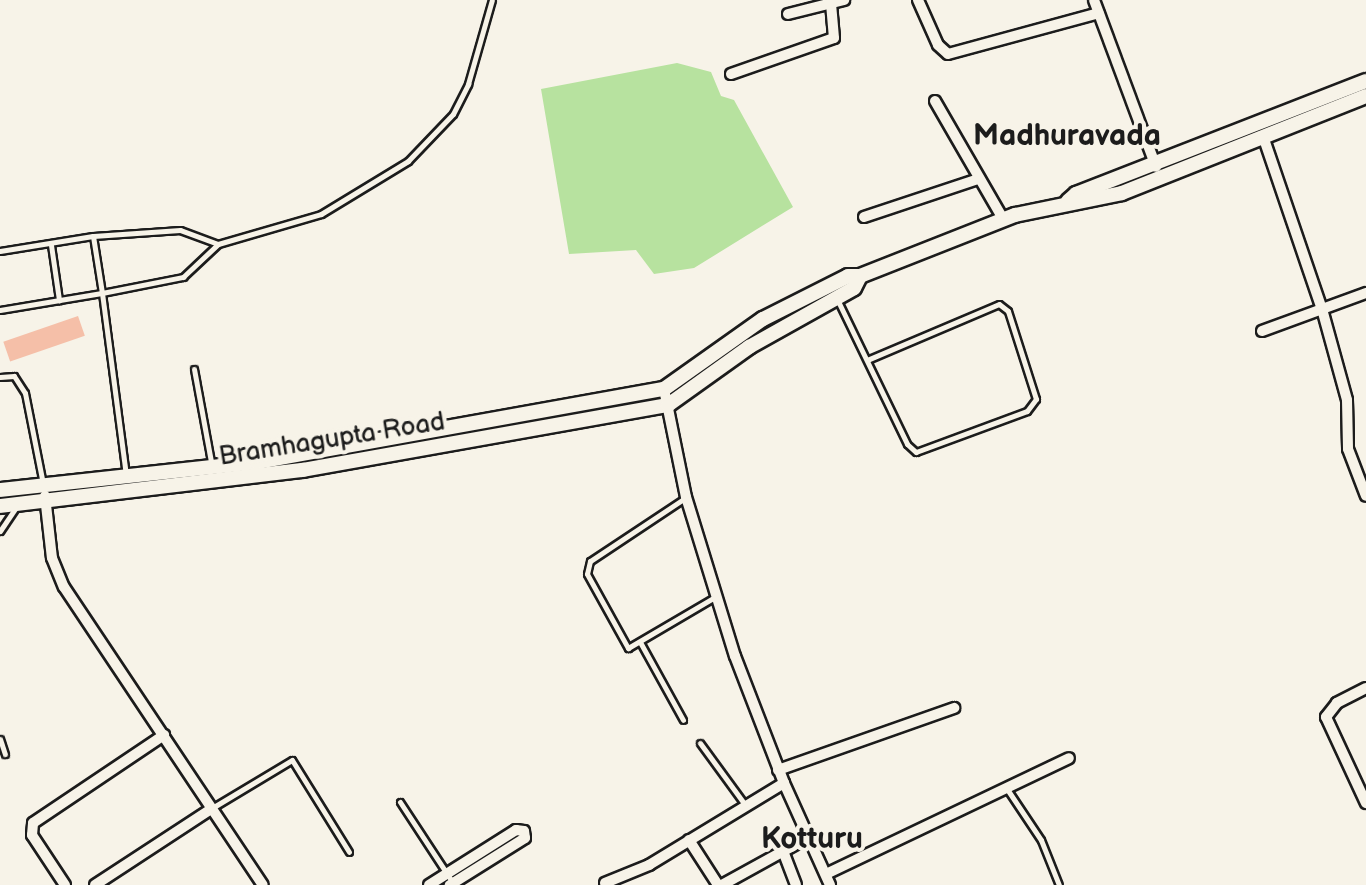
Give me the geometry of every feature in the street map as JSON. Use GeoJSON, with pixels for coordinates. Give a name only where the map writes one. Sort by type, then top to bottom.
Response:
{"type":"FeatureCollection","features":[{"type":"Feature","properties":{"kind":"street"},"geometry":{"type":"LineString","coordinates":[[788,14],[844,0]]}},
{"type":"Feature","properties":{"kind":"street"},"geometry":{"type":"LineString","coordinates":[[918,0],[943,51],[954,55],[1099,13]]}},
{"type":"Feature","properties":{"kind":"street"},"geometry":{"type":"LineString","coordinates":[[1094,0],[1159,173]]}},
{"type":"Feature","properties":{"kind":"street"},"geometry":{"type":"LineString","coordinates":[[731,74],[834,38],[832,2]]}},
{"type":"Feature","properties":{"kind":"street"},"geometry":{"type":"LineString","coordinates":[[1069,758],[828,880],[778,770],[717,595],[686,497],[664,389],[763,319],[848,276],[860,276],[1003,219],[1068,201],[1078,205],[1159,173],[1366,81]]}},
{"type":"Feature","properties":{"kind":"street"},"geometry":{"type":"LineString","coordinates":[[1159,173],[1264,139],[1366,96]]}},
{"type":"Feature","properties":{"kind":"street"},"geometry":{"type":"LineString","coordinates":[[935,101],[1003,219]]}},
{"type":"Feature","properties":{"kind":"street"},"geometry":{"type":"LineString","coordinates":[[1264,139],[1322,309],[1347,400],[1348,449],[1366,496]]}},
{"type":"Feature","properties":{"kind":"street"},"geometry":{"type":"LineString","coordinates":[[864,217],[978,179]]}},
{"type":"Feature","properties":{"kind":"street"},"geometry":{"type":"LineString","coordinates":[[668,405],[749,347],[854,288],[860,276]]}},
{"type":"Feature","properties":{"kind":"street"},"geometry":{"type":"LineString","coordinates":[[1262,331],[1366,293]]}},
{"type":"Feature","properties":{"kind":"street","name":"Bramhagupta Road"},"geometry":{"type":"LineString","coordinates":[[0,506],[126,478],[212,468],[664,389]]}},
{"type":"Feature","properties":{"kind":"street","name":"Bramhagupta Road"},"geometry":{"type":"LineString","coordinates":[[0,490],[45,494],[303,470],[668,405]]}},
{"type":"Feature","properties":{"kind":"street"},"geometry":{"type":"LineString","coordinates":[[45,494],[52,558],[64,587],[164,735],[257,883]]}},
{"type":"Feature","properties":{"kind":"street"},"geometry":{"type":"LineString","coordinates":[[1366,688],[1337,703],[1326,717],[1366,803]]}},
{"type":"Feature","properties":{"kind":"street"},"geometry":{"type":"LineString","coordinates":[[778,770],[954,708]]}},
{"type":"Feature","properties":{"kind":"street"},"geometry":{"type":"LineString","coordinates":[[65,885],[32,835],[33,823],[164,735]]}},
{"type":"Feature","properties":{"kind":"street"},"geometry":{"type":"LineString","coordinates":[[605,883],[637,872],[784,783]]}},
{"type":"Feature","properties":{"kind":"street"},"geometry":{"type":"LineString","coordinates":[[95,885],[211,809]]}},
{"type":"Feature","properties":{"kind":"street"},"geometry":{"type":"LineString","coordinates":[[429,885],[450,881],[525,838],[524,831],[516,830],[450,881]]}},
{"type":"Feature","properties":{"kind":"street"},"geometry":{"type":"LineString","coordinates":[[689,840],[720,885],[807,838]]}},
{"type":"Feature","properties":{"kind":"street"},"geometry":{"type":"LineString","coordinates":[[783,851],[796,885]]}},
{"type":"Feature","properties":{"kind":"lane"},"geometry":{"type":"LineString","coordinates":[[0,310],[183,277],[218,244],[321,214],[408,161],[453,114],[468,84],[492,0]]}},
{"type":"Feature","properties":{"kind":"lane"},"geometry":{"type":"LineString","coordinates":[[0,251],[93,236],[180,230],[218,244]]}},
{"type":"Feature","properties":{"kind":"lane"},"geometry":{"type":"LineString","coordinates":[[93,236],[126,478]]}},
{"type":"Feature","properties":{"kind":"lane"},"geometry":{"type":"LineString","coordinates":[[51,245],[59,300]]}},
{"type":"Feature","properties":{"kind":"lane"},"geometry":{"type":"LineString","coordinates":[[837,298],[867,360],[916,452],[1027,411],[1036,399],[1008,311],[999,304],[867,360]]}},
{"type":"Feature","properties":{"kind":"lane"},"geometry":{"type":"LineString","coordinates":[[194,369],[212,468]]}},
{"type":"Feature","properties":{"kind":"lane"},"geometry":{"type":"LineString","coordinates":[[0,377],[14,376],[25,393],[45,494]]}},
{"type":"Feature","properties":{"kind":"lane"},"geometry":{"type":"LineString","coordinates":[[686,497],[587,567],[623,645],[640,642],[717,595]]}},
{"type":"Feature","properties":{"kind":"lane"},"geometry":{"type":"LineString","coordinates":[[0,531],[18,504]]}},
{"type":"Feature","properties":{"kind":"lane"},"geometry":{"type":"LineString","coordinates":[[640,642],[683,720]]}},
{"type":"Feature","properties":{"kind":"lane"},"geometry":{"type":"LineString","coordinates":[[0,739],[5,754]]}},
{"type":"Feature","properties":{"kind":"lane"},"geometry":{"type":"LineString","coordinates":[[700,743],[746,806]]}},
{"type":"Feature","properties":{"kind":"lane"},"geometry":{"type":"LineString","coordinates":[[211,809],[292,760],[349,852]]}},
{"type":"Feature","properties":{"kind":"lane"},"geometry":{"type":"LineString","coordinates":[[1006,788],[1041,840],[1059,885]]}},
{"type":"Feature","properties":{"kind":"lane"},"geometry":{"type":"LineString","coordinates":[[400,802],[450,881]]}},
{"type":"Feature","properties":{"kind":"green space"},"geometry":{"type":"Polygon","coordinates":[[[677,63],[711,72],[721,96],[734,100],[793,207],[694,268],[654,274],[636,250],[569,254],[541,89],[677,63]]]}},
{"type":"Feature","properties":{"kind":"building"},"geometry":{"type":"Polygon","coordinates":[[[78,316],[85,336],[10,362],[3,342],[78,316]]]}},
{"type":"Feature","properties":{"kind":"district","name":"Madhuravada"},"geometry":{"type":"Point","coordinates":[1067,136]}},
{"type":"Feature","properties":{"kind":"district","name":"Kotturu"},"geometry":{"type":"Point","coordinates":[812,839]}}]}
